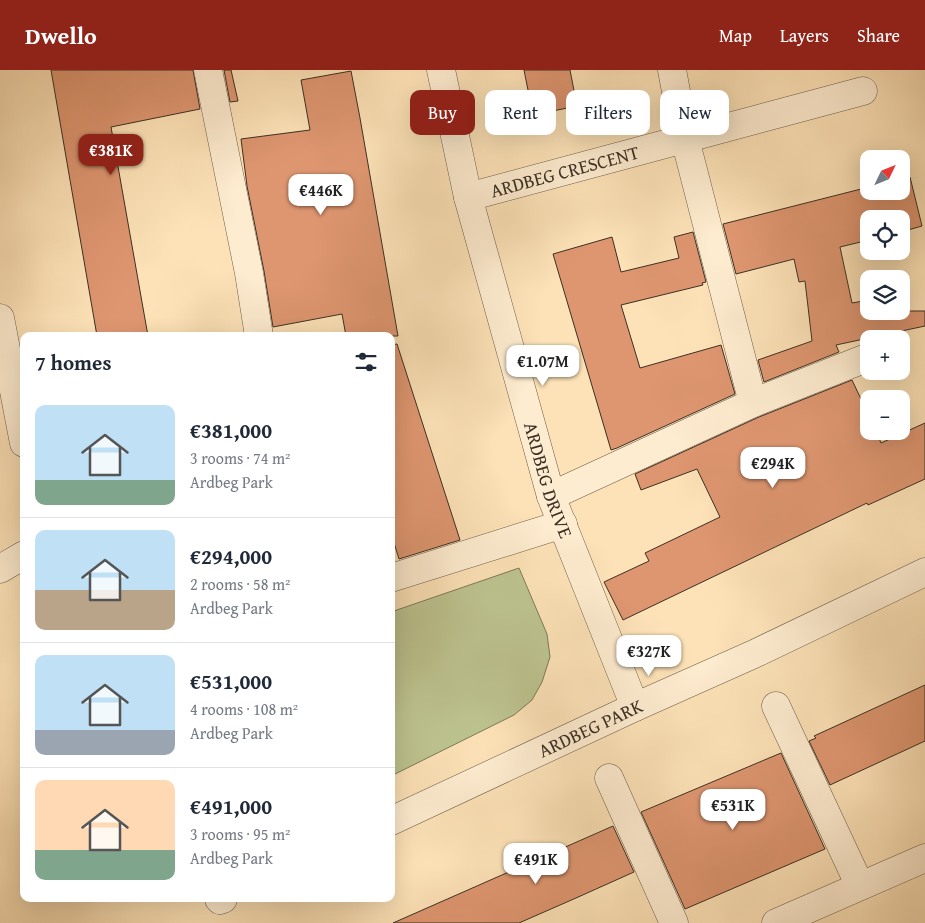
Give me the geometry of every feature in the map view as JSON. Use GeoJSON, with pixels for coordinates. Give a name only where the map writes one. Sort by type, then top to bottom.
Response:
{"type":"FeatureCollection","features":[{"type":"Feature","properties":{"kind":"street"},"geometry":{"type":"LineString","coordinates":[[208,70],[249,273],[258,332]]}},
{"type":"Feature","properties":{"kind":"street","name":"ARDBEG DRIVE"},"geometry":{"type":"LineString","coordinates":[[441,70],[468,197],[551,496],[635,707]]}},
{"type":"Feature","properties":{"kind":"street"},"geometry":{"type":"LineString","coordinates":[[672,70],[684,139],[753,403]]}},
{"type":"Feature","properties":{"kind":"street","name":"ARDBEG CRESCENT"},"geometry":{"type":"LineString","coordinates":[[468,197],[863,91]]}},
{"type":"Feature","properties":{"kind":"street"},"geometry":{"type":"LineString","coordinates":[[0,318],[20,422]]}},
{"type":"Feature","properties":{"kind":"street"},"geometry":{"type":"LineString","coordinates":[[551,496],[753,403],[860,361]]}},
{"type":"Feature","properties":{"kind":"street"},"geometry":{"type":"LineString","coordinates":[[395,577],[562,524]]}},
{"type":"Feature","properties":{"kind":"street"},"geometry":{"type":"LineString","coordinates":[[0,569],[20,556]]}},
{"type":"Feature","properties":{"kind":"street","name":"ARDBEG PARK"},"geometry":{"type":"LineString","coordinates":[[395,819],[635,707],[754,654],[925,572]]}},
{"type":"Feature","properties":{"kind":"street"},"geometry":{"type":"LineString","coordinates":[[776,706],[860,886]]}},
{"type":"Feature","properties":{"kind":"street"},"geometry":{"type":"LineString","coordinates":[[610,778],[674,923]]}},
{"type":"Feature","properties":{"kind":"street"},"geometry":{"type":"LineString","coordinates":[[776,923],[925,858]]}},
{"type":"Feature","properties":{"kind":"green space"},"geometry":{"type":"Polygon","coordinates":[[[519,568],[547,634],[550,657],[542,682],[532,700],[514,715],[395,774],[395,611],[519,568]]]}},
{"type":"Feature","properties":{"kind":"building"},"geometry":{"type":"Polygon","coordinates":[[[51,70],[193,70],[200,109],[111,127],[147,332],[96,332],[51,70]]]}},
{"type":"Feature","properties":{"kind":"building"},"geometry":{"type":"Polygon","coordinates":[[[224,70],[231,70],[238,101],[230,102],[224,70]]]}},
{"type":"Feature","properties":{"kind":"building"},"geometry":{"type":"Polygon","coordinates":[[[524,70],[570,70],[574,90],[566,90],[566,108],[556,110],[556,90],[528,90],[524,70]]]}},
{"type":"Feature","properties":{"kind":"building"},"geometry":{"type":"Polygon","coordinates":[[[351,71],[398,336],[395,336],[395,332],[345,332],[342,314],[273,327],[247,186],[241,139],[310,130],[301,80],[351,71]]]}},
{"type":"Feature","properties":{"kind":"building"},"geometry":{"type":"Polygon","coordinates":[[[910,177],[922,226],[910,229],[910,210],[860,210],[860,242],[840,247],[852,303],[860,302],[860,320],[910,320],[910,311],[925,311],[925,326],[906,330],[860,330],[860,340],[836,345],[839,352],[764,382],[758,360],[812,341],[805,281],[799,282],[794,259],[736,274],[723,224],[860,189],[860,200],[910,200],[910,177]]]}},
{"type":"Feature","properties":{"kind":"building"},"geometry":{"type":"Polygon","coordinates":[[[693,232],[706,282],[702,283],[703,285],[621,305],[640,368],[721,345],[735,394],[611,450],[553,254],[612,237],[621,272],[679,258],[674,237],[693,232]]]}},
{"type":"Feature","properties":{"kind":"building"},"geometry":{"type":"Polygon","coordinates":[[[395,344],[397,344],[460,540],[399,559],[395,546],[395,344]]]}},
{"type":"Feature","properties":{"kind":"building"},"geometry":{"type":"Polygon","coordinates":[[[852,380],[860,397],[860,440],[880,440],[881,443],[888,440],[910,440],[910,430],[925,423],[925,479],[868,505],[867,503],[623,620],[604,582],[649,561],[645,553],[720,517],[697,469],[641,490],[635,474],[759,417],[852,380]]]}},
{"type":"Feature","properties":{"kind":"building"},"geometry":{"type":"Polygon","coordinates":[[[925,685],[925,741],[830,785],[809,741],[816,738],[814,736],[925,685]]]}},
{"type":"Feature","properties":{"kind":"building"},"geometry":{"type":"Polygon","coordinates":[[[781,753],[825,849],[685,909],[641,812],[781,753]]]}},
{"type":"Feature","properties":{"kind":"building"},"geometry":{"type":"Polygon","coordinates":[[[613,826],[634,872],[576,898],[519,923],[393,923],[613,826]]]}}]}
